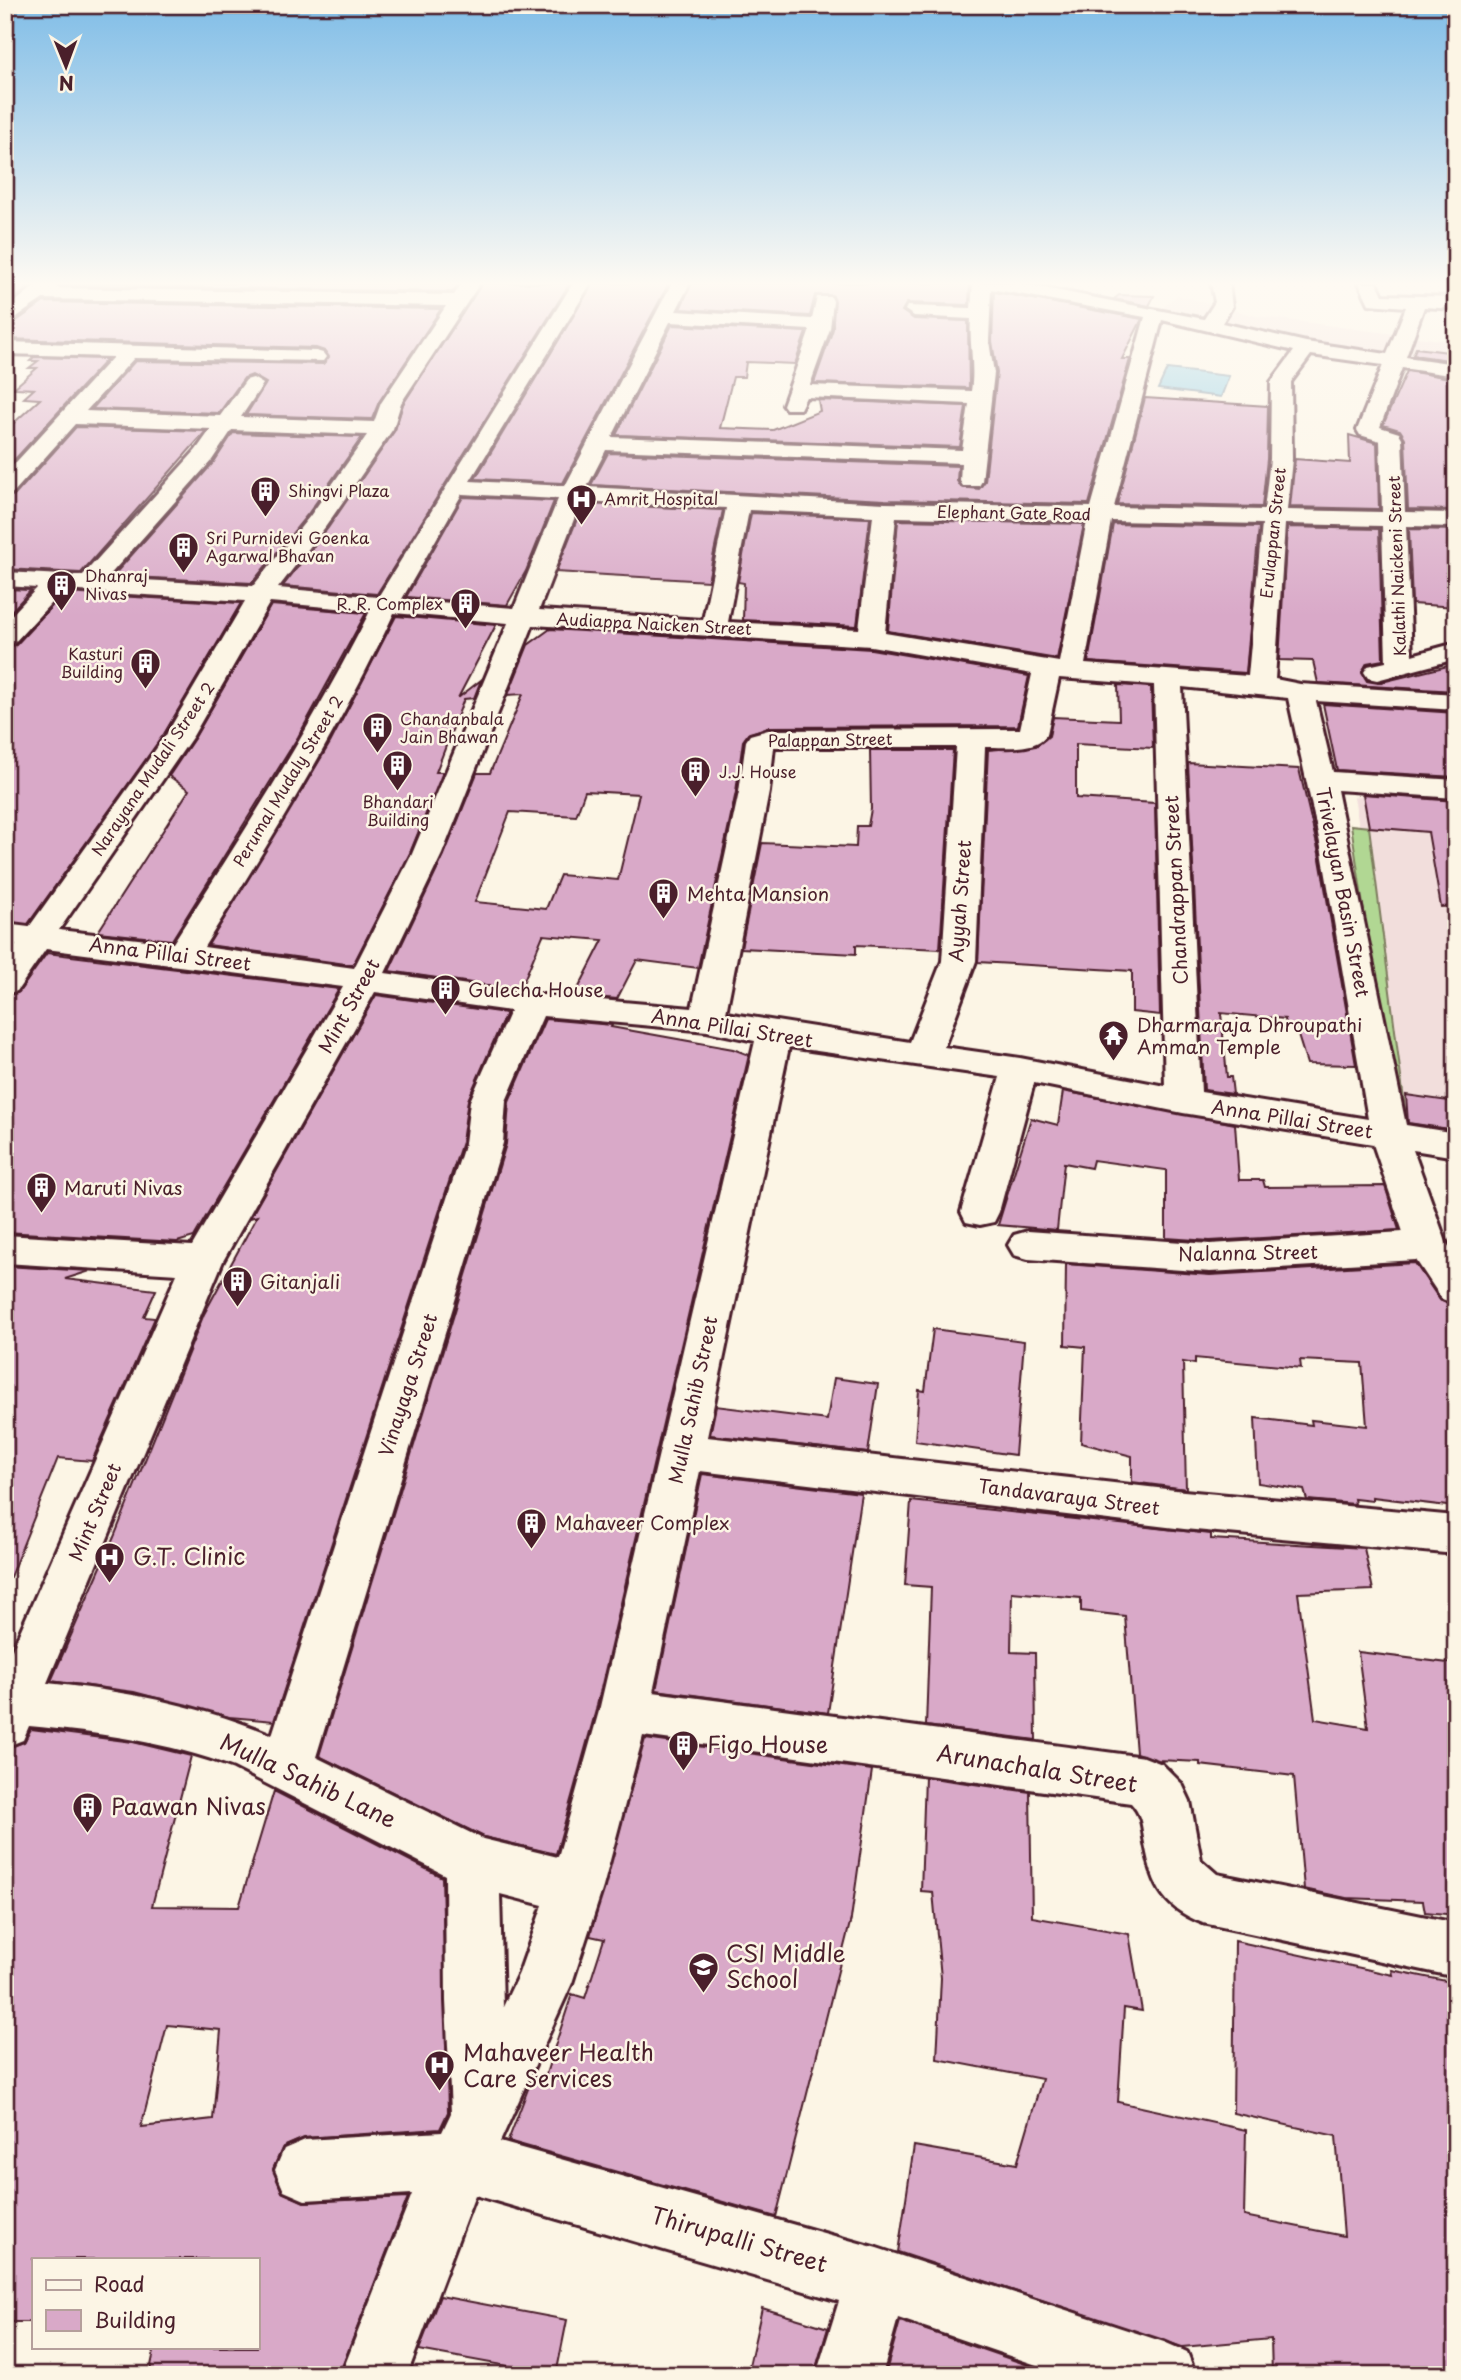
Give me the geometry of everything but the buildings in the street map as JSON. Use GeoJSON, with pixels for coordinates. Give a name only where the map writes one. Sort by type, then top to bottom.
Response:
{"type":"FeatureCollection","features":[{"type":"Feature","properties":{"kind":"street"},"geometry":{"type":"LineString","coordinates":[[5,488],[90,394]]}},
{"type":"Feature","properties":{"kind":"street"},"geometry":{"type":"LineString","coordinates":[[89,583],[204,455],[246,394]]}},
{"type":"Feature","properties":{"kind":"street","name":"Narayana Mudali Street 2"},"geometry":{"type":"LineString","coordinates":[[5,984],[22,937],[179,736],[255,610],[260,594],[318,521],[382,429],[397,394]]}},
{"type":"Feature","properties":{"kind":"street","name":"Perumal Mudaly Street 2"},"geometry":{"type":"LineString","coordinates":[[183,954],[296,772],[344,690],[386,604],[513,394]]}},
{"type":"Feature","properties":{"kind":"street","name":"Mint Street"},"geometry":{"type":"LineString","coordinates":[[9,1713],[203,1261],[365,979],[455,790],[572,494],[623,394]]}},
{"type":"Feature","properties":{"kind":"street"},"geometry":{"type":"LineString","coordinates":[[796,394],[795,398],[980,398]]}},
{"type":"Feature","properties":{"kind":"street"},"geometry":{"type":"LineString","coordinates":[[971,511],[974,448],[981,394]]}},
{"type":"Feature","properties":{"kind":"street"},"geometry":{"type":"LineString","coordinates":[[1059,668],[1132,394]]}},
{"type":"Feature","properties":{"kind":"street","name":"Erulappan Street"},"geometry":{"type":"LineString","coordinates":[[1261,685],[1281,459],[1282,394]]}},
{"type":"Feature","properties":{"kind":"street","name":"Kalathi Naickeni Street"},"geometry":{"type":"LineString","coordinates":[[1382,394],[1368,430],[1391,438],[1395,475],[1393,519],[1399,666]]}},
{"type":"Feature","properties":{"kind":"street"},"geometry":{"type":"LineString","coordinates":[[70,417],[382,429]]}},
{"type":"Feature","properties":{"kind":"street"},"geometry":{"type":"LineString","coordinates":[[610,419],[637,421]]}},
{"type":"Feature","properties":{"kind":"street"},"geometry":{"type":"LineString","coordinates":[[813,430],[974,448]]}},
{"type":"Feature","properties":{"kind":"street"},"geometry":{"type":"LineString","coordinates":[[599,443],[974,448]]}},
{"type":"Feature","properties":{"kind":"street","name":"Elephant Gate Road"},"geometry":{"type":"LineString","coordinates":[[455,487],[738,505],[885,510],[1456,520]]}},
{"type":"Feature","properties":{"kind":"street"},"geometry":{"type":"LineString","coordinates":[[714,627],[738,505]]}},
{"type":"Feature","properties":{"kind":"street"},"geometry":{"type":"LineString","coordinates":[[871,638],[885,510]]}},
{"type":"Feature","properties":{"kind":"street","name":"Audiappa Naicken Street"},"geometry":{"type":"LineString","coordinates":[[5,579],[260,594],[524,617],[871,638],[1059,668],[1168,680],[1456,702]]}},
{"type":"Feature","properties":{"kind":"street"},"geometry":{"type":"LineString","coordinates":[[5,637],[57,582]]}},
{"type":"Feature","properties":{"kind":"street"},"geometry":{"type":"LineString","coordinates":[[1300,692],[1456,652]]}},
{"type":"Feature","properties":{"kind":"street","name":"Palappan Street"},"geometry":{"type":"LineString","coordinates":[[707,1020],[754,792],[760,741],[768,738],[971,740],[1029,737],[1033,734],[1059,668]]}},
{"type":"Feature","properties":{"kind":"street","name":"Chandrappan Street"},"geometry":{"type":"LineString","coordinates":[[1168,680],[1168,763],[1176,838],[1183,1101]]}},
{"type":"Feature","properties":{"kind":"street","name":"Trivelayan Basin Street"},"geometry":{"type":"LineString","coordinates":[[1300,692],[1321,780],[1389,1135],[1427,1245],[1456,1289]]}},
{"type":"Feature","properties":{"kind":"street","name":"Ayyah Street"},"geometry":{"type":"LineString","coordinates":[[922,1057],[959,961],[971,740]]}},
{"type":"Feature","properties":{"kind":"street"},"geometry":{"type":"LineString","coordinates":[[1321,780],[1456,789]]}},
{"type":"Feature","properties":{"kind":"street","name":"Anna Pillai Street"},"geometry":{"type":"LineString","coordinates":[[22,937],[183,954],[531,1004],[707,1020],[774,1034],[1020,1069],[1183,1101],[1456,1145]]}},
{"type":"Feature","properties":{"kind":"street","name":"Vinayaga Street"},"geometry":{"type":"LineString","coordinates":[[287,1768],[484,1143],[488,1101],[531,1004]]}},
{"type":"Feature","properties":{"kind":"street","name":"Mulla Sahib Street"},"geometry":{"type":"LineString","coordinates":[[471,2140],[544,1983],[576,1887],[624,1711],[774,1034]]}},
{"type":"Feature","properties":{"kind":"street"},"geometry":{"type":"LineString","coordinates":[[980,1212],[1020,1069]]}},
{"type":"Feature","properties":{"kind":"street","name":"Nalanna Street"},"geometry":{"type":"LineString","coordinates":[[1028,1245],[1210,1258],[1427,1245]]}},
{"type":"Feature","properties":{"kind":"street"},"geometry":{"type":"LineString","coordinates":[[5,1248],[203,1261]]}},
{"type":"Feature","properties":{"kind":"street","name":"Tandavaraya Street"},"geometry":{"type":"LineString","coordinates":[[683,1452],[1184,1510],[1456,1535]]}},
{"type":"Feature","properties":{"kind":"street","name":"Arunachala Street"},"geometry":{"type":"LineString","coordinates":[[624,1711],[1144,1781],[1164,1801],[1177,1873],[1203,1898],[1456,1950]]}},
{"type":"Feature","properties":{"kind":"street","name":"Mulla Sahib Lane"},"geometry":{"type":"LineString","coordinates":[[9,1713],[113,1712],[233,1742],[472,1861],[499,1871],[576,1887]]}},
{"type":"Feature","properties":{"kind":"street"},"geometry":{"type":"LineString","coordinates":[[374,2375],[419,2249],[471,2140],[472,1861]]}},
{"type":"Feature","properties":{"kind":"street","name":"Thirupalli Street"},"geometry":{"type":"LineString","coordinates":[[305,2169],[471,2140],[877,2280],[1164,2375]]}},
{"type":"Feature","properties":{"kind":"street"},"geometry":{"type":"LineString","coordinates":[[849,2375],[877,2280]]}},
{"type":"Feature","properties":{"kind":"shaded area"},"geometry":{"type":"Polygon","coordinates":[[[1372,793],[1456,800],[1456,1139],[1408,1132],[1369,827],[1359,826],[1354,797],[1372,793]]]}},
{"type":"Feature","properties":{"kind":"green space"},"geometry":{"type":"Polygon","coordinates":[[[1351,825],[1369,827],[1408,1132],[1393,1106],[1351,825]]]}},
{"type":"Feature","properties":{"kind":"water"},"geometry":{"type":"Polygon","coordinates":[[[1198,394],[1222,394],[1221,397],[1198,394]]]}},
{"type":"Feature","properties":{"kind":"place","name":"Shingvi Plaza"},"geometry":{"type":"Point","coordinates":[265,518]}},
{"type":"Feature","properties":{"kind":"place","name":"Amrit Hospital"},"geometry":{"type":"Point","coordinates":[581,526]}},
{"type":"Feature","properties":{"kind":"place","name":"Sri Purnidevi Goenka Agarwal Bhavan"},"geometry":{"type":"Point","coordinates":[183,574]}},
{"type":"Feature","properties":{"kind":"place","name":"Dhanraj Nivas"},"geometry":{"type":"Point","coordinates":[62,612]}},
{"type":"Feature","properties":{"kind":"place","name":"R. R. Complex"},"geometry":{"type":"Point","coordinates":[466,631]}},
{"type":"Feature","properties":{"kind":"place","name":"Kasturi Building"},"geometry":{"type":"Point","coordinates":[146,690]}},
{"type":"Feature","properties":{"kind":"place","name":"Chandanbala Jain Bhawan"},"geometry":{"type":"Point","coordinates":[377,755]}},
{"type":"Feature","properties":{"kind":"place","name":"Bhandari Building"},"geometry":{"type":"Point","coordinates":[398,792]}},
{"type":"Feature","properties":{"kind":"place","name":"J.J. House"},"geometry":{"type":"Point","coordinates":[696,799]}},
{"type":"Feature","properties":{"kind":"place","name":"Mehta Mansion"},"geometry":{"type":"Point","coordinates":[664,921]}},
{"type":"Feature","properties":{"kind":"place","name":"Gulecha House"},"geometry":{"type":"Point","coordinates":[445,1017]}},
{"type":"Feature","properties":{"kind":"place","name":"Dharmaraja Dhroupathi Amman Temple"},"geometry":{"type":"Point","coordinates":[1114,1063]}},
{"type":"Feature","properties":{"kind":"place","name":"Maruti Nivas"},"geometry":{"type":"Point","coordinates":[41,1215]}},
{"type":"Feature","properties":{"kind":"place","name":"Gitanjali"},"geometry":{"type":"Point","coordinates":[237,1309]}},
{"type":"Feature","properties":{"kind":"place","name":"Mahaveer Complex"},"geometry":{"type":"Point","coordinates":[532,1550]}},
{"type":"Feature","properties":{"kind":"place","name":"G.T. Clinic"},"geometry":{"type":"Point","coordinates":[110,1584]}},
{"type":"Feature","properties":{"kind":"place","name":"Figo House"},"geometry":{"type":"Point","coordinates":[684,1772]}},
{"type":"Feature","properties":{"kind":"place","name":"Paawan Nivas"},"geometry":{"type":"Point","coordinates":[88,1834]}},
{"type":"Feature","properties":{"kind":"place","name":"CSI Middle School"},"geometry":{"type":"Point","coordinates":[703,1994]}},
{"type":"Feature","properties":{"kind":"place","name":"Mahaveer Health Care Services"},"geometry":{"type":"Point","coordinates":[440,2093]}}]}
